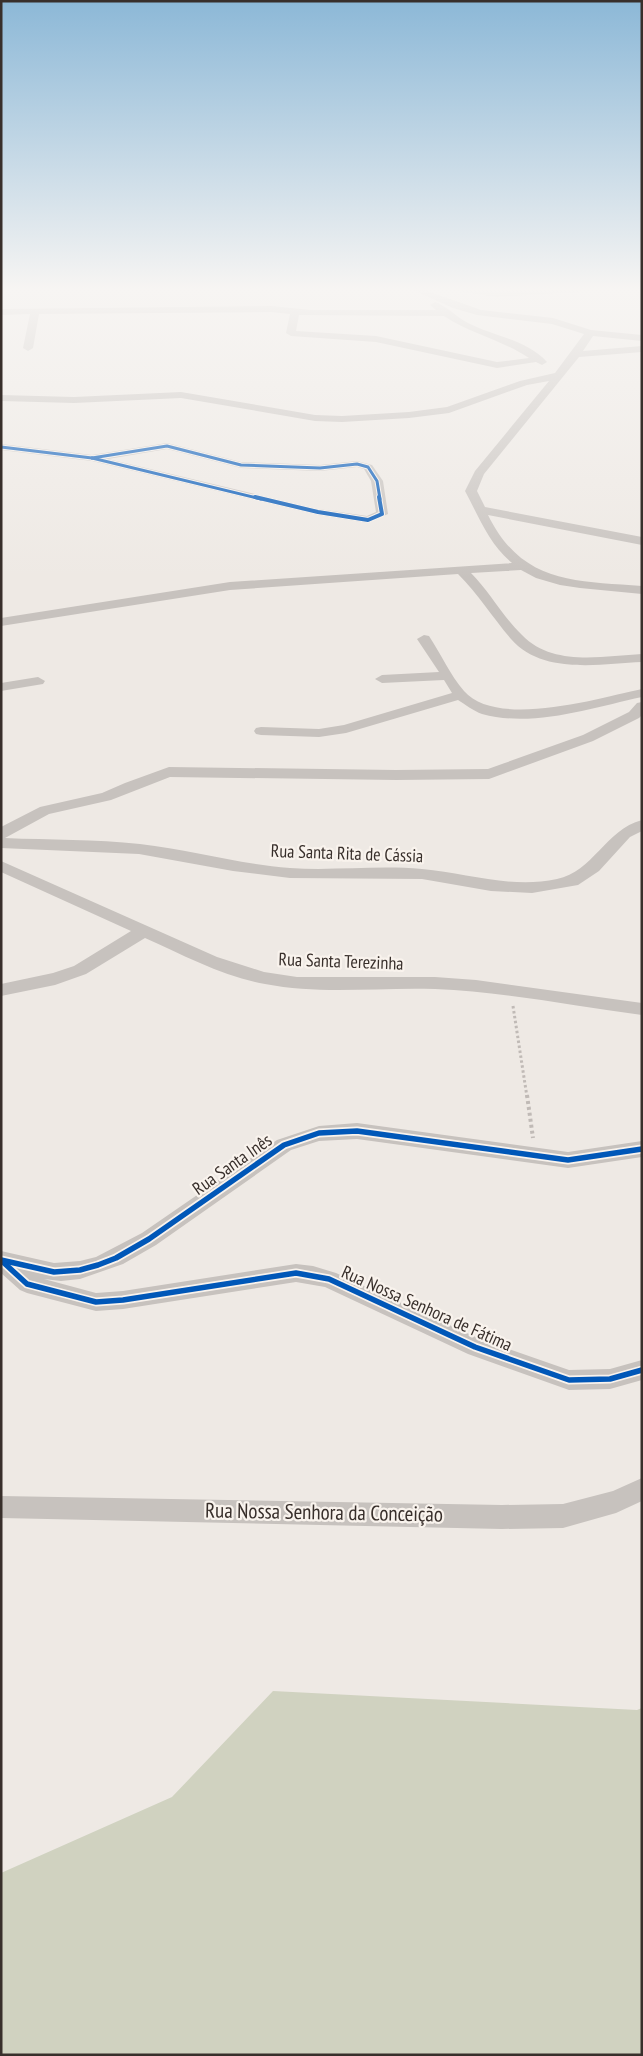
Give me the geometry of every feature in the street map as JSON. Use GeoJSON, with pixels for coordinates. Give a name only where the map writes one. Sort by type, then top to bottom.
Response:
{"type":"FeatureCollection","features":[{"type":"Feature","properties":{"kind":"street"},"geometry":{"type":"LineString","coordinates":[[1,398],[74,400],[181,395],[315,418],[342,419],[409,415],[449,410],[516,386]]}},
{"type":"Feature","properties":{"kind":"street"},"geometry":{"type":"LineString","coordinates":[[548,386],[479,473],[471,491],[494,536],[508,554],[524,566],[545,578],[568,584],[642,590]]}},
{"type":"Feature","properties":{"kind":"street"},"geometry":{"type":"LineString","coordinates":[[1,447],[92,458],[318,512],[368,520],[382,514],[376,481],[368,467],[357,464],[320,468],[242,464],[167,446],[92,458]]}},
{"type":"Feature","properties":{"kind":"street"},"geometry":{"type":"LineString","coordinates":[[481,510],[642,541]]}},
{"type":"Feature","properties":{"kind":"street"},"geometry":{"type":"LineString","coordinates":[[1,622],[230,586],[524,566]]}},
{"type":"Feature","properties":{"kind":"street"},"geometry":{"type":"LineString","coordinates":[[462,570],[481,590],[517,638],[536,653],[566,660],[642,658]]}},
{"type":"Feature","properties":{"kind":"street"},"geometry":{"type":"LineString","coordinates":[[424,639],[460,695],[484,710],[516,714],[546,713],[642,693]]}},
{"type":"Feature","properties":{"kind":"street"},"geometry":{"type":"LineString","coordinates":[[382,679],[448,676]]}},
{"type":"Feature","properties":{"kind":"street"},"geometry":{"type":"LineString","coordinates":[[1,687],[38,681]]}},
{"type":"Feature","properties":{"kind":"street"},"geometry":{"type":"LineString","coordinates":[[261,732],[318,733],[346,729],[460,695]]}},
{"type":"Feature","properties":{"kind":"street"},"geometry":{"type":"LineString","coordinates":[[1,834],[44,810],[106,797],[169,772],[396,775],[489,774],[588,738],[634,714],[642,706]]}},
{"type":"Feature","properties":{"kind":"street","name":"Rua Santa Rita de Cássia"},"geometry":{"type":"LineString","coordinates":[[1,843],[139,849],[233,866],[290,873],[422,874],[491,886],[532,888],[572,881],[593,868],[610,846],[625,832],[642,825]]}},
{"type":"Feature","properties":{"kind":"street","name":"Rua Santa Terezinha"},"geometry":{"type":"LineString","coordinates":[[1,866],[232,970],[277,981],[297,983],[435,983],[476,986],[642,1009]]}},
{"type":"Feature","properties":{"kind":"street"},"geometry":{"type":"LineString","coordinates":[[1,990],[55,979],[80,970],[144,931]]}},
{"type":"Feature","properties":{"kind":"street","name":"Rua Santa Inês"},"geometry":{"type":"LineString","coordinates":[[1,1260],[43,1271],[61,1272],[88,1268],[106,1262],[139,1246],[284,1145],[307,1134],[331,1130],[357,1131],[568,1160],[642,1149]]}},
{"type":"Feature","properties":{"kind":"street","name":"Rua Nossa Senhora de Fátima"},"geometry":{"type":"LineString","coordinates":[[1,1260],[27,1284],[96,1302],[123,1300],[296,1273],[313,1275],[349,1287],[474,1347],[569,1380],[610,1379],[642,1370]]}},
{"type":"Feature","properties":{"kind":"street","name":"Rua Nossa Senhora da Conceição"},"geometry":{"type":"LineString","coordinates":[[1,1507],[281,1511],[502,1517],[563,1516],[616,1502],[642,1489]]}},
{"type":"Feature","properties":{"kind":"path"},"geometry":{"type":"LineString","coordinates":[[510,991],[536,1156]]}},
{"type":"Feature","properties":{"kind":"green space"},"geometry":{"type":"Polygon","coordinates":[[[273,1691],[637,1710],[642,1708],[642,2055],[1,2055],[1,1873],[172,1797],[273,1691]]]}},
{"type":"Feature","properties":{"kind":"cycle path"},"geometry":{"type":"LineString","coordinates":[[1,447],[92,458],[167,446],[241,465],[320,468],[357,464],[368,467],[377,481],[382,514],[368,520],[318,512],[92,458]]}},
{"type":"Feature","properties":{"kind":"cycle path"},"geometry":{"type":"LineString","coordinates":[[1,1260],[31,1268],[61,1272],[80,1270],[116,1258],[149,1239],[284,1145],[319,1133],[357,1131],[568,1160],[642,1149]]}},
{"type":"Feature","properties":{"kind":"cycle path"},"geometry":{"type":"LineString","coordinates":[[3,1262],[27,1284],[96,1302],[123,1300],[296,1273],[313,1275],[329,1279],[475,1347],[569,1380],[610,1379],[642,1370]]}}]}
